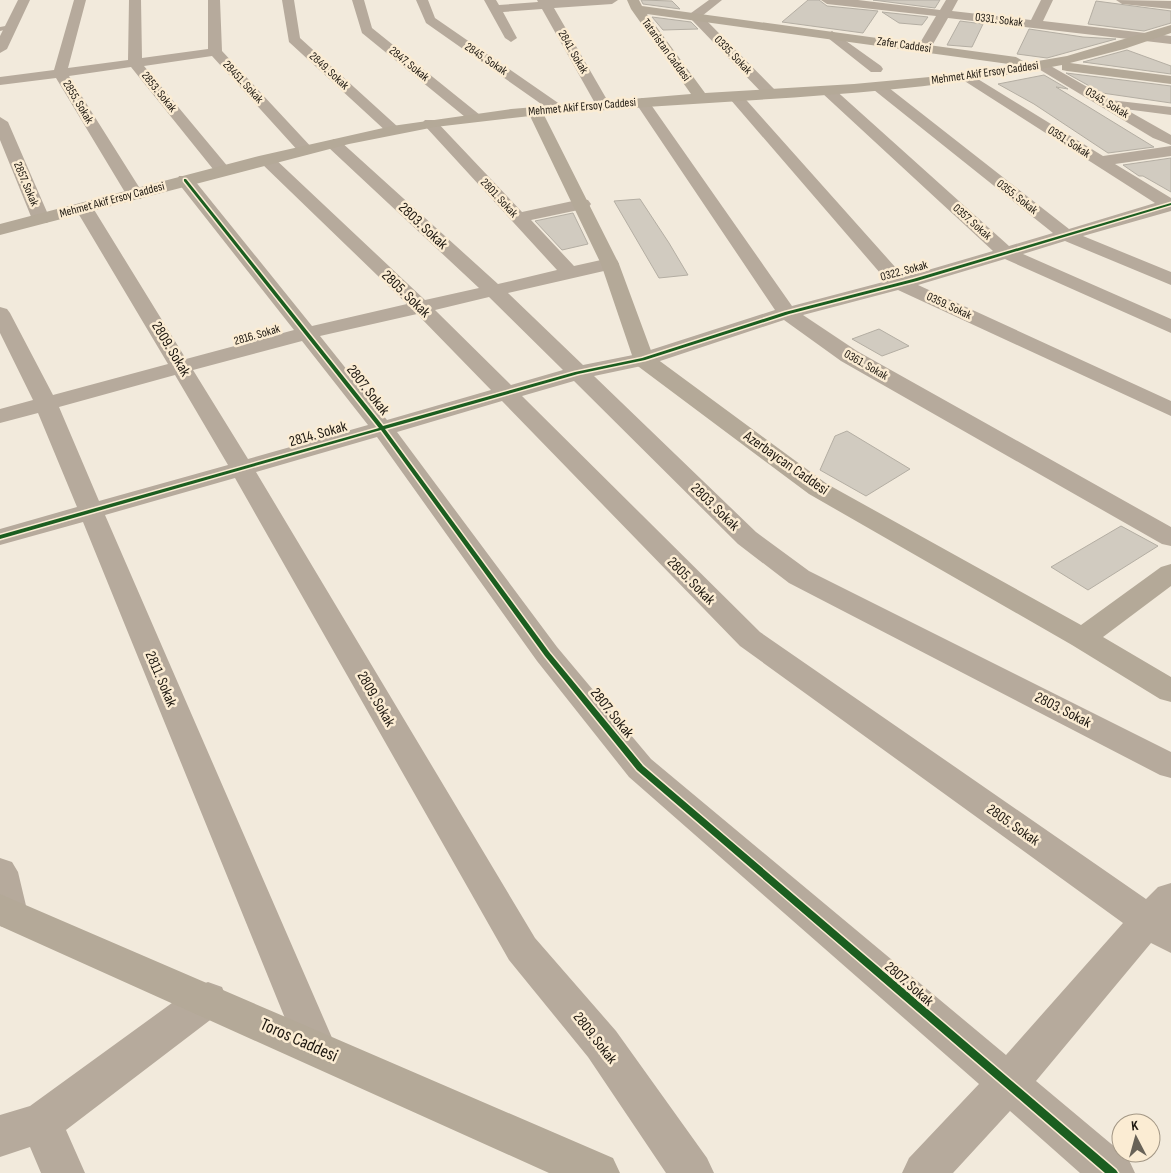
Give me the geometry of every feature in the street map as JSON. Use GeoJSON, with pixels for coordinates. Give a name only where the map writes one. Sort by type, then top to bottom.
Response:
{"type":"FeatureCollection","features":[{"type":"Feature","properties":{"kind":"street"},"geometry":{"type":"LineString","coordinates":[[0,49],[5,28],[24,0]]}},
{"type":"Feature","properties":{"kind":"street","name":"2855. Sokak"},"geometry":{"type":"LineString","coordinates":[[80,0],[60,72],[135,195]]}},
{"type":"Feature","properties":{"kind":"street","name":"2853. Sokak"},"geometry":{"type":"LineString","coordinates":[[135,0],[135,63],[223,171]]}},
{"type":"Feature","properties":{"kind":"street","name":"28451. Sokak"},"geometry":{"type":"LineString","coordinates":[[214,0],[215,52],[306,150]]}},
{"type":"Feature","properties":{"kind":"street","name":"2849. Sokak"},"geometry":{"type":"LineString","coordinates":[[288,0],[294,39],[393,130]]}},
{"type":"Feature","properties":{"kind":"street","name":"2847. Sokak"},"geometry":{"type":"LineString","coordinates":[[358,0],[366,30],[476,118]]}},
{"type":"Feature","properties":{"kind":"street","name":"2845. Sokak"},"geometry":{"type":"LineString","coordinates":[[422,0],[430,20],[559,110]]}},
{"type":"Feature","properties":{"kind":"street"},"geometry":{"type":"LineString","coordinates":[[511,38],[492,4],[612,0]]}},
{"type":"Feature","properties":{"kind":"street"},"geometry":{"type":"LineString","coordinates":[[696,16],[716,0]]}},
{"type":"Feature","properties":{"kind":"street","name":"0331. Sokak"},"geometry":{"type":"LineString","coordinates":[[827,0],[1171,40]]}},
{"type":"Feature","properties":{"kind":"street"},"geometry":{"type":"LineString","coordinates":[[924,48],[952,0]]}},
{"type":"Feature","properties":{"kind":"street"},"geometry":{"type":"LineString","coordinates":[[1036,24],[1047,0]]}},
{"type":"Feature","properties":{"kind":"street"},"geometry":{"type":"LineString","coordinates":[[1122,0],[1171,5]]}},
{"type":"Feature","properties":{"kind":"street","name":"2841. Sokak"},"geometry":{"type":"LineString","coordinates":[[544,2],[603,104]]}},
{"type":"Feature","properties":{"kind":"street","name":"Zafer Caddesi"},"geometry":{"type":"LineString","coordinates":[[635,4],[696,16],[1042,65],[1171,80]]}},
{"type":"Feature","properties":{"kind":"street","name":"Tataristan Caddesi"},"geometry":{"type":"LineString","coordinates":[[635,4],[701,98]]}},
{"type":"Feature","properties":{"kind":"street","name":"0335. Sokak"},"geometry":{"type":"LineString","coordinates":[[696,16],[771,94]]}},
{"type":"Feature","properties":{"kind":"street","name":"Mehmet Akif Ersoy Caddesi"},"geometry":{"type":"LineString","coordinates":[[0,230],[186,180],[393,130],[476,118],[603,104],[879,87],[968,77],[1042,65],[1102,52],[1171,29]]}},
{"type":"Feature","properties":{"kind":"street"},"geometry":{"type":"LineString","coordinates":[[832,35],[876,69]]}},
{"type":"Feature","properties":{"kind":"street"},"geometry":{"type":"LineString","coordinates":[[1129,43],[1171,51]]}},
{"type":"Feature","properties":{"kind":"street"},"geometry":{"type":"LineString","coordinates":[[0,81],[215,52]]}},
{"type":"Feature","properties":{"kind":"street","name":"0345. Sokak"},"geometry":{"type":"LineString","coordinates":[[1042,65],[1158,135],[1171,140]]}},
{"type":"Feature","properties":{"kind":"street","name":"0351. Sokak"},"geometry":{"type":"LineString","coordinates":[[968,77],[1170,205]]}},
{"type":"Feature","properties":{"kind":"street","name":"0355. Sokak"},"geometry":{"type":"LineString","coordinates":[[879,87],[1066,235],[1171,279]]}},
{"type":"Feature","properties":{"kind":"street","name":"0357. Sokak"},"geometry":{"type":"LineString","coordinates":[[827,90],[1006,253],[1171,327]]}},
{"type":"Feature","properties":{"kind":"street","name":"0359. Sokak"},"geometry":{"type":"LineString","coordinates":[[735,96],[900,284],[1171,409]]}},
{"type":"Feature","properties":{"kind":"street","name":"0361. Sokak"},"geometry":{"type":"LineString","coordinates":[[642,102],[787,314],[849,356],[1171,538]]}},
{"type":"Feature","properties":{"kind":"street"},"geometry":{"type":"LineString","coordinates":[[1105,102],[1171,111]]}},
{"type":"Feature","properties":{"kind":"street"},"geometry":{"type":"LineString","coordinates":[[535,111],[610,264],[643,359]]}},
{"type":"Feature","properties":{"kind":"street","name":"2857. Sokak"},"geometry":{"type":"LineString","coordinates":[[0,122],[41,219]]}},
{"type":"Feature","properties":{"kind":"street","name":"2801. Sokak"},"geometry":{"type":"LineString","coordinates":[[430,124],[569,272]]}},
{"type":"Feature","properties":{"kind":"street","name":"2803. Sokak"},"geometry":{"type":"LineString","coordinates":[[334,144],[492,289],[746,538],[798,576],[1171,766]]}},
{"type":"Feature","properties":{"kind":"street"},"geometry":{"type":"LineString","coordinates":[[1099,161],[1171,151]]}},
{"type":"Feature","properties":{"kind":"street","name":"2805. Sokak"},"geometry":{"type":"LineString","coordinates":[[266,160],[420,306],[505,394],[750,639],[1163,919]]}},
{"type":"Feature","properties":{"kind":"street","name":"2807. Sokak"},"geometry":{"type":"LineString","coordinates":[[186,180],[382,428],[547,654],[640,768],[1113,1173]]}},
{"type":"Feature","properties":{"kind":"street"},"geometry":{"type":"LineString","coordinates":[[517,218],[582,204]]}},
{"type":"Feature","properties":{"kind":"street","name":"0322. Sokak"},"geometry":{"type":"LineString","coordinates":[[643,359],[787,314],[900,284],[1170,205]]}},
{"type":"Feature","properties":{"kind":"street","name":"2809. Sokak"},"geometry":{"type":"LineString","coordinates":[[84,208],[183,368],[522,949],[602,1044],[692,1173]]}},
{"type":"Feature","properties":{"kind":"street","name":"2816. Sokak"},"geometry":{"type":"LineString","coordinates":[[0,416],[307,333],[492,289],[610,264]]}},
{"type":"Feature","properties":{"kind":"street","name":"2811. Sokak"},"geometry":{"type":"LineString","coordinates":[[0,313],[46,404],[316,1048]]}},
{"type":"Feature","properties":{"kind":"street","name":"2814. Sokak"},"geometry":{"type":"LineString","coordinates":[[0,537],[576,373],[643,359]]}},
{"type":"Feature","properties":{"kind":"street","name":"Azerbaycan Caddesi"},"geometry":{"type":"LineString","coordinates":[[643,359],[818,488],[1082,638],[1171,691]]}},
{"type":"Feature","properties":{"kind":"street"},"geometry":{"type":"LineString","coordinates":[[1082,638],[1171,573]]}},
{"type":"Feature","properties":{"kind":"street"},"geometry":{"type":"LineString","coordinates":[[0,872],[5,912]]}},
{"type":"Feature","properties":{"kind":"street","name":"Toros Caddesi"},"geometry":{"type":"LineString","coordinates":[[5,912],[208,999],[598,1173]]}},
{"type":"Feature","properties":{"kind":"street"},"geometry":{"type":"LineString","coordinates":[[924,1173],[1163,919]]}},
{"type":"Feature","properties":{"kind":"street"},"geometry":{"type":"LineString","coordinates":[[0,1136],[41,1123],[208,999]]}},
{"type":"Feature","properties":{"kind":"street"},"geometry":{"type":"LineString","coordinates":[[41,1123],[63,1173]]}},
{"type":"Feature","properties":{"kind":"building"},"geometry":{"type":"Polygon","coordinates":[[[641,0],[672,1],[680,9],[643,4],[641,0]]]}},
{"type":"Feature","properties":{"kind":"building"},"geometry":{"type":"Polygon","coordinates":[[[808,0],[819,0],[827,6],[878,11],[863,33],[782,22],[808,0]]]}},
{"type":"Feature","properties":{"kind":"building"},"geometry":{"type":"Polygon","coordinates":[[[873,0],[940,0],[935,8],[873,0]]]}},
{"type":"Feature","properties":{"kind":"building"},"geometry":{"type":"Polygon","coordinates":[[[1096,1],[1171,11],[1171,23],[1144,31],[1088,24],[1096,1]]]}},
{"type":"Feature","properties":{"kind":"building"},"geometry":{"type":"Polygon","coordinates":[[[882,12],[928,17],[922,25],[899,23],[882,12]]]}},
{"type":"Feature","properties":{"kind":"building"},"geometry":{"type":"Polygon","coordinates":[[[652,17],[691,22],[698,29],[663,30],[652,17]]]}},
{"type":"Feature","properties":{"kind":"building"},"geometry":{"type":"Polygon","coordinates":[[[960,21],[983,24],[972,47],[947,45],[960,21]]]}},
{"type":"Feature","properties":{"kind":"building"},"geometry":{"type":"Polygon","coordinates":[[[1029,29],[1083,37],[1116,39],[1047,58],[1017,54],[1029,29]]]}},
{"type":"Feature","properties":{"kind":"building"},"geometry":{"type":"Polygon","coordinates":[[[1127,50],[1171,66],[1171,74],[1083,62],[1127,50]]]}},
{"type":"Feature","properties":{"kind":"building"},"geometry":{"type":"Polygon","coordinates":[[[1066,73],[1171,86],[1171,103],[1102,93],[1066,73]]]}},
{"type":"Feature","properties":{"kind":"building"},"geometry":{"type":"Polygon","coordinates":[[[1044,75],[1068,89],[1056,87],[1154,147],[1108,153],[1034,104],[998,84],[1044,75]]]}},
{"type":"Feature","properties":{"kind":"building"},"geometry":{"type":"Polygon","coordinates":[[[1171,158],[1171,192],[1143,176],[1139,176],[1123,165],[1171,158]]]}},
{"type":"Feature","properties":{"kind":"building"},"geometry":{"type":"Polygon","coordinates":[[[640,199],[688,275],[659,278],[614,201],[640,199]]]}},
{"type":"Feature","properties":{"kind":"building"},"geometry":{"type":"Polygon","coordinates":[[[573,213],[588,244],[562,250],[535,221],[573,213]]]}},
{"type":"Feature","properties":{"kind":"building"},"geometry":{"type":"Polygon","coordinates":[[[879,329],[909,346],[882,356],[852,339],[879,329]]]}},
{"type":"Feature","properties":{"kind":"building"},"geometry":{"type":"Polygon","coordinates":[[[847,431],[910,469],[866,496],[820,470],[835,436],[847,431]]]}},
{"type":"Feature","properties":{"kind":"building"},"geometry":{"type":"Polygon","coordinates":[[[1121,526],[1158,546],[1088,590],[1051,567],[1121,526]]]}},
{"type":"Feature","properties":{"kind":"cycle path"},"geometry":{"type":"LineString","coordinates":[[185,180],[382,428],[547,654],[640,768],[1113,1173]]}},
{"type":"Feature","properties":{"kind":"cycle path"},"geometry":{"type":"LineString","coordinates":[[0,537],[577,373],[643,359],[787,313],[915,280],[1171,204]]}}]}
